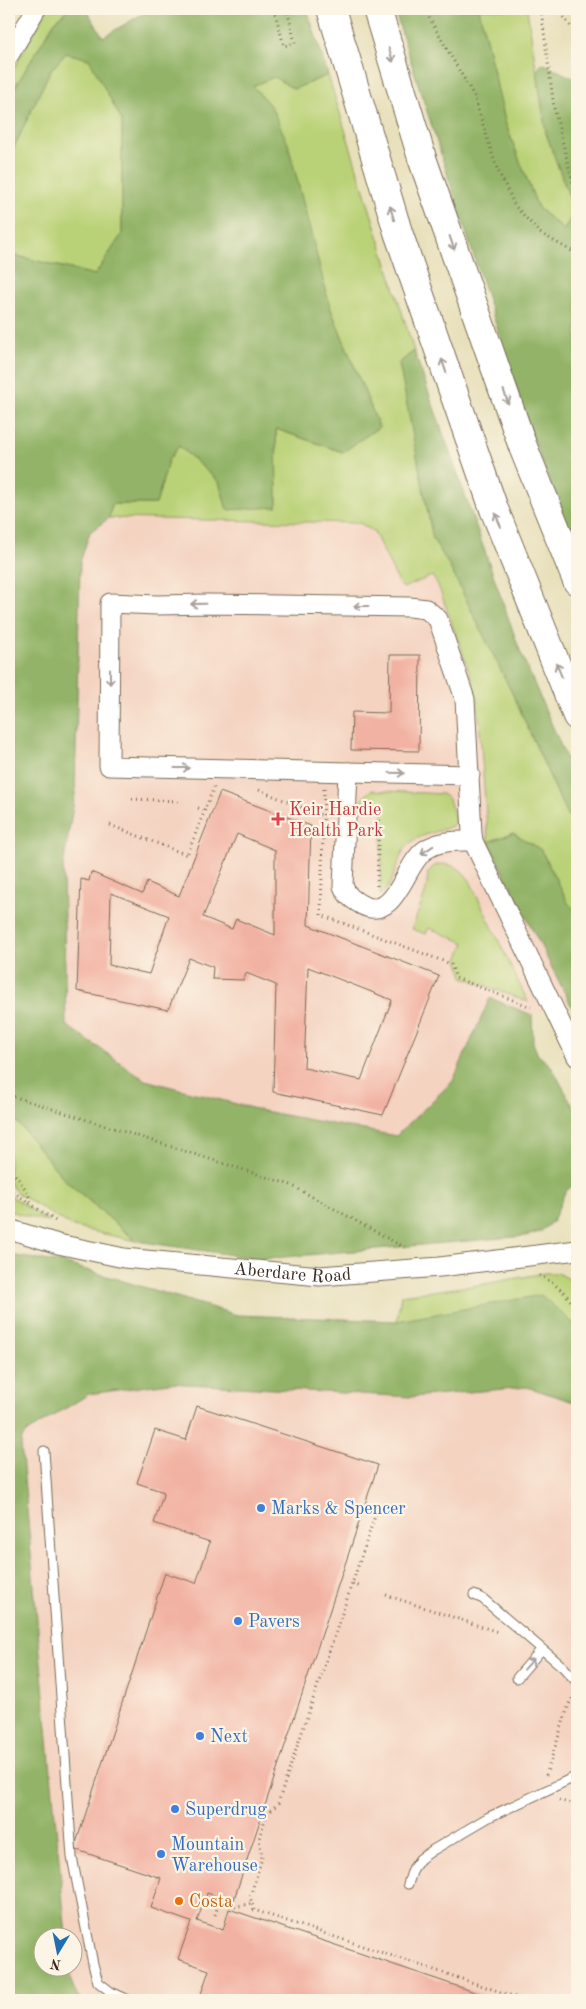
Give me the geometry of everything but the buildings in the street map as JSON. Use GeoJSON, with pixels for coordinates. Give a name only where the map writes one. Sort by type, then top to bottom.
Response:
{"type":"FeatureCollection","features":[{"type":"Feature","properties":{"kind":"highway"},"geometry":{"type":"LineString","coordinates":[[331,9],[398,232],[487,490],[577,716]]}},
{"type":"Feature","properties":{"kind":"highway"},"geometry":{"type":"LineString","coordinates":[[377,9],[422,158],[513,419],[577,581]]}},
{"type":"Feature","properties":{"kind":"street"},"geometry":{"type":"LineString","coordinates":[[9,55],[36,9]]}},
{"type":"Feature","properties":{"kind":"street"},"geometry":{"type":"LineString","coordinates":[[470,775],[109,766],[110,603],[410,607],[426,609],[438,619],[465,699],[470,775],[473,841],[577,1057]]}},
{"type":"Feature","properties":{"kind":"street"},"geometry":{"type":"LineString","coordinates":[[348,772],[343,886],[346,894],[353,900],[365,906],[381,907],[393,900],[417,857],[430,846],[450,841],[473,841]]}},
{"type":"Feature","properties":{"kind":"street","name":"Aberdare Road"},"geometry":{"type":"LineString","coordinates":[[9,1229],[58,1244],[124,1258],[320,1276],[440,1267],[577,1250]]}},
{"type":"Feature","properties":{"kind":"lane"},"geometry":{"type":"LineString","coordinates":[[44,1451],[72,1857],[98,1982],[111,1992],[129,2000]]}},
{"type":"Feature","properties":{"kind":"lane"},"geometry":{"type":"LineString","coordinates":[[474,1595],[484,1599],[564,1668],[577,1682]]}},
{"type":"Feature","properties":{"kind":"lane"},"geometry":{"type":"LineString","coordinates":[[517,1678],[541,1650]]}},
{"type":"Feature","properties":{"kind":"lane"},"geometry":{"type":"LineString","coordinates":[[408,1884],[420,1859],[433,1850],[489,1817],[577,1776]]}},
{"type":"Feature","properties":{"kind":"path"},"geometry":{"type":"LineString","coordinates":[[274,9],[284,46],[295,43],[287,9]]}},
{"type":"Feature","properties":{"kind":"path"},"geometry":{"type":"LineString","coordinates":[[424,9],[474,96],[496,166],[515,206],[540,233],[577,254]]}},
{"type":"Feature","properties":{"kind":"path"},"geometry":{"type":"LineString","coordinates":[[541,9],[554,108],[577,200]]}},
{"type":"Feature","properties":{"kind":"path"},"geometry":{"type":"LineString","coordinates":[[558,9],[577,35]]}},
{"type":"Feature","properties":{"kind":"path"},"geometry":{"type":"LineString","coordinates":[[110,825],[187,855],[216,783]]}},
{"type":"Feature","properties":{"kind":"path"},"geometry":{"type":"LineString","coordinates":[[253,787],[324,816]]}},
{"type":"Feature","properties":{"kind":"path"},"geometry":{"type":"LineString","coordinates":[[132,799],[181,801]]}},
{"type":"Feature","properties":{"kind":"path"},"geometry":{"type":"LineString","coordinates":[[198,808],[205,810]]}},
{"type":"Feature","properties":{"kind":"path"},"geometry":{"type":"LineString","coordinates":[[377,887],[379,813]]}},
{"type":"Feature","properties":{"kind":"path"},"geometry":{"type":"LineString","coordinates":[[376,931],[376,936]]}},
{"type":"Feature","properties":{"kind":"path"},"geometry":{"type":"LineString","coordinates":[[480,987],[533,1008],[538,1005]]}},
{"type":"Feature","properties":{"kind":"path"},"geometry":{"type":"LineString","coordinates":[[9,1095],[291,1185],[440,1267]]}},
{"type":"Feature","properties":{"kind":"path"},"geometry":{"type":"LineString","coordinates":[[9,1167],[27,1191],[32,1204]]}},
{"type":"Feature","properties":{"kind":"path"},"geometry":{"type":"LineString","coordinates":[[9,1190],[58,1222],[61,1229],[58,1244]]}},
{"type":"Feature","properties":{"kind":"path"},"geometry":{"type":"LineString","coordinates":[[529,1255],[532,1271],[555,1284],[572,1301],[577,1312]]}},
{"type":"Feature","properties":{"kind":"path"},"geometry":{"type":"LineString","coordinates":[[379,1504],[278,1802],[266,1816],[259,1839],[262,1858],[250,1897],[254,1910],[525,2000]]}},
{"type":"Feature","properties":{"kind":"path"},"geometry":{"type":"LineString","coordinates":[[353,1584],[361,1587]]}},
{"type":"Feature","properties":{"kind":"path"},"geometry":{"type":"LineString","coordinates":[[386,1595],[507,1635]]}},
{"type":"Feature","properties":{"kind":"path"},"geometry":{"type":"LineString","coordinates":[[545,1779],[569,1704],[574,1697]]}},
{"type":"Feature","properties":{"kind":"path"},"geometry":{"type":"LineString","coordinates":[[554,1798],[577,1806]]}},
{"type":"Feature","properties":{"kind":"path"},"geometry":{"type":"LineString","coordinates":[[215,1915],[219,1902],[234,1907],[252,1903]]}},
{"type":"Feature","properties":{"kind":"shaded area","name":"Keir Hardie Health Park"},"geometry":{"type":"Polygon","coordinates":[[[109,518],[360,523],[374,532],[403,588],[432,576],[438,585],[472,679],[478,704],[488,842],[568,1000],[532,1015],[490,999],[453,1081],[396,1136],[263,1111],[145,1080],[66,1025],[63,866],[75,794],[80,562],[90,532],[109,518]]]}},
{"type":"Feature","properties":{"kind":"shaded area"},"geometry":{"type":"Polygon","coordinates":[[[169,1383],[411,1397],[527,1387],[577,1403],[577,2000],[82,2000],[75,1994],[70,1976],[82,1976],[82,1926],[65,1926],[21,1445],[22,1438],[27,1432],[89,1394],[169,1383]]]}},
{"type":"Feature","properties":{"kind":"green space"},"geometry":{"type":"Polygon","coordinates":[[[47,9],[69,9],[55,21],[9,97],[9,77],[47,9]]]}},
{"type":"Feature","properties":{"kind":"green space"},"geometry":{"type":"Polygon","coordinates":[[[69,9],[86,9],[103,37],[151,9],[307,9],[328,75],[294,89],[274,77],[253,86],[272,108],[288,144],[330,307],[379,427],[343,452],[276,429],[277,507],[227,510],[219,482],[179,446],[169,459],[156,504],[112,504],[109,518],[90,532],[80,562],[75,794],[63,866],[66,1025],[145,1080],[263,1111],[396,1136],[453,1081],[490,998],[532,1015],[533,1043],[538,1055],[551,1066],[577,1113],[577,1182],[565,1192],[553,1221],[540,1232],[525,1236],[261,1259],[136,1241],[65,1180],[9,1112],[9,254],[95,275],[122,234],[122,121],[89,59],[66,53],[50,71],[9,158],[9,97],[55,21],[69,9]]]}},
{"type":"Feature","properties":{"kind":"green space"},"geometry":{"type":"Polygon","coordinates":[[[394,9],[479,9],[506,125],[538,208],[564,230],[571,217],[571,202],[546,133],[537,71],[542,63],[577,80],[577,552],[531,433],[394,9]]]}},
{"type":"Feature","properties":{"kind":"green space"},"geometry":{"type":"Polygon","coordinates":[[[479,9],[527,9],[546,133],[571,202],[571,217],[564,230],[538,208],[506,125],[479,9]]]}},
{"type":"Feature","properties":{"kind":"green space"},"geometry":{"type":"Polygon","coordinates":[[[66,53],[90,59],[122,121],[122,234],[95,275],[9,254],[9,158],[50,71],[66,53]]]}},
{"type":"Feature","properties":{"kind":"green space"},"geometry":{"type":"Polygon","coordinates":[[[328,75],[414,351],[399,363],[433,539],[449,565],[514,697],[567,815],[577,821],[577,912],[568,903],[541,850],[513,833],[488,842],[478,704],[472,679],[438,585],[432,576],[403,588],[374,532],[360,523],[109,518],[112,504],[156,504],[169,459],[179,446],[219,482],[277,507],[276,429],[342,452],[379,427],[330,307],[272,108],[252,85],[274,77],[294,89],[328,75]]]}},
{"type":"Feature","properties":{"kind":"green space"},"geometry":{"type":"Polygon","coordinates":[[[414,351],[520,651],[577,783],[577,821],[567,815],[514,697],[449,565],[433,539],[399,363],[414,351]]]}},
{"type":"Feature","properties":{"kind":"green space"},"geometry":{"type":"Polygon","coordinates":[[[371,790],[442,794],[449,799],[455,820],[452,826],[421,836],[406,847],[389,886],[380,895],[383,811],[357,810],[359,802],[371,790]]]}},
{"type":"Feature","properties":{"kind":"green space"},"geometry":{"type":"Polygon","coordinates":[[[513,833],[541,850],[568,903],[577,912],[577,1017],[488,842],[513,833]]]}},
{"type":"Feature","properties":{"kind":"green space"},"geometry":{"type":"Polygon","coordinates":[[[442,864],[458,868],[470,881],[528,1002],[463,977],[458,959],[465,943],[429,928],[426,934],[412,929],[426,891],[428,873],[434,866],[442,864]]]}},
{"type":"Feature","properties":{"kind":"green space"},"geometry":{"type":"Polygon","coordinates":[[[9,1112],[65,1180],[136,1241],[73,1227],[17,1193],[9,1183],[9,1112]]]}},
{"type":"Feature","properties":{"kind":"green space"},"geometry":{"type":"Polygon","coordinates":[[[10,1195],[49,1222],[9,1211],[10,1195]]]}},
{"type":"Feature","properties":{"kind":"green space"},"geometry":{"type":"Polygon","coordinates":[[[9,1255],[63,1263],[237,1315],[397,1321],[541,1295],[573,1323],[577,1331],[577,1403],[527,1387],[411,1397],[169,1383],[89,1394],[27,1432],[22,1438],[21,1445],[65,1926],[32,1926],[32,1976],[70,1976],[74,1989],[82,2000],[9,2000],[9,1255]]]}},
{"type":"Feature","properties":{"kind":"green space"},"geometry":{"type":"Polygon","coordinates":[[[545,1273],[558,1273],[577,1283],[577,1331],[573,1323],[397,1321],[401,1295],[479,1285],[545,1273]]]}},
{"type":"Feature","properties":{"kind":"place","name":"Keir Hardie Health Park"},"geometry":{"type":"Point","coordinates":[278,819]}},
{"type":"Feature","properties":{"kind":"place","name":"Marks & Spencer"},"geometry":{"type":"Point","coordinates":[261,1508]}},
{"type":"Feature","properties":{"kind":"place","name":"Pavers"},"geometry":{"type":"Point","coordinates":[238,1621]}},
{"type":"Feature","properties":{"kind":"place","name":"Next"},"geometry":{"type":"Point","coordinates":[200,1736]}},
{"type":"Feature","properties":{"kind":"place","name":"Superdrug"},"geometry":{"type":"Point","coordinates":[175,1809]}},
{"type":"Feature","properties":{"kind":"place","name":"Mountain Warehouse"},"geometry":{"type":"Point","coordinates":[161,1854]}},
{"type":"Feature","properties":{"kind":"place","name":"Costa"},"geometry":{"type":"Point","coordinates":[179,1901]}}]}
